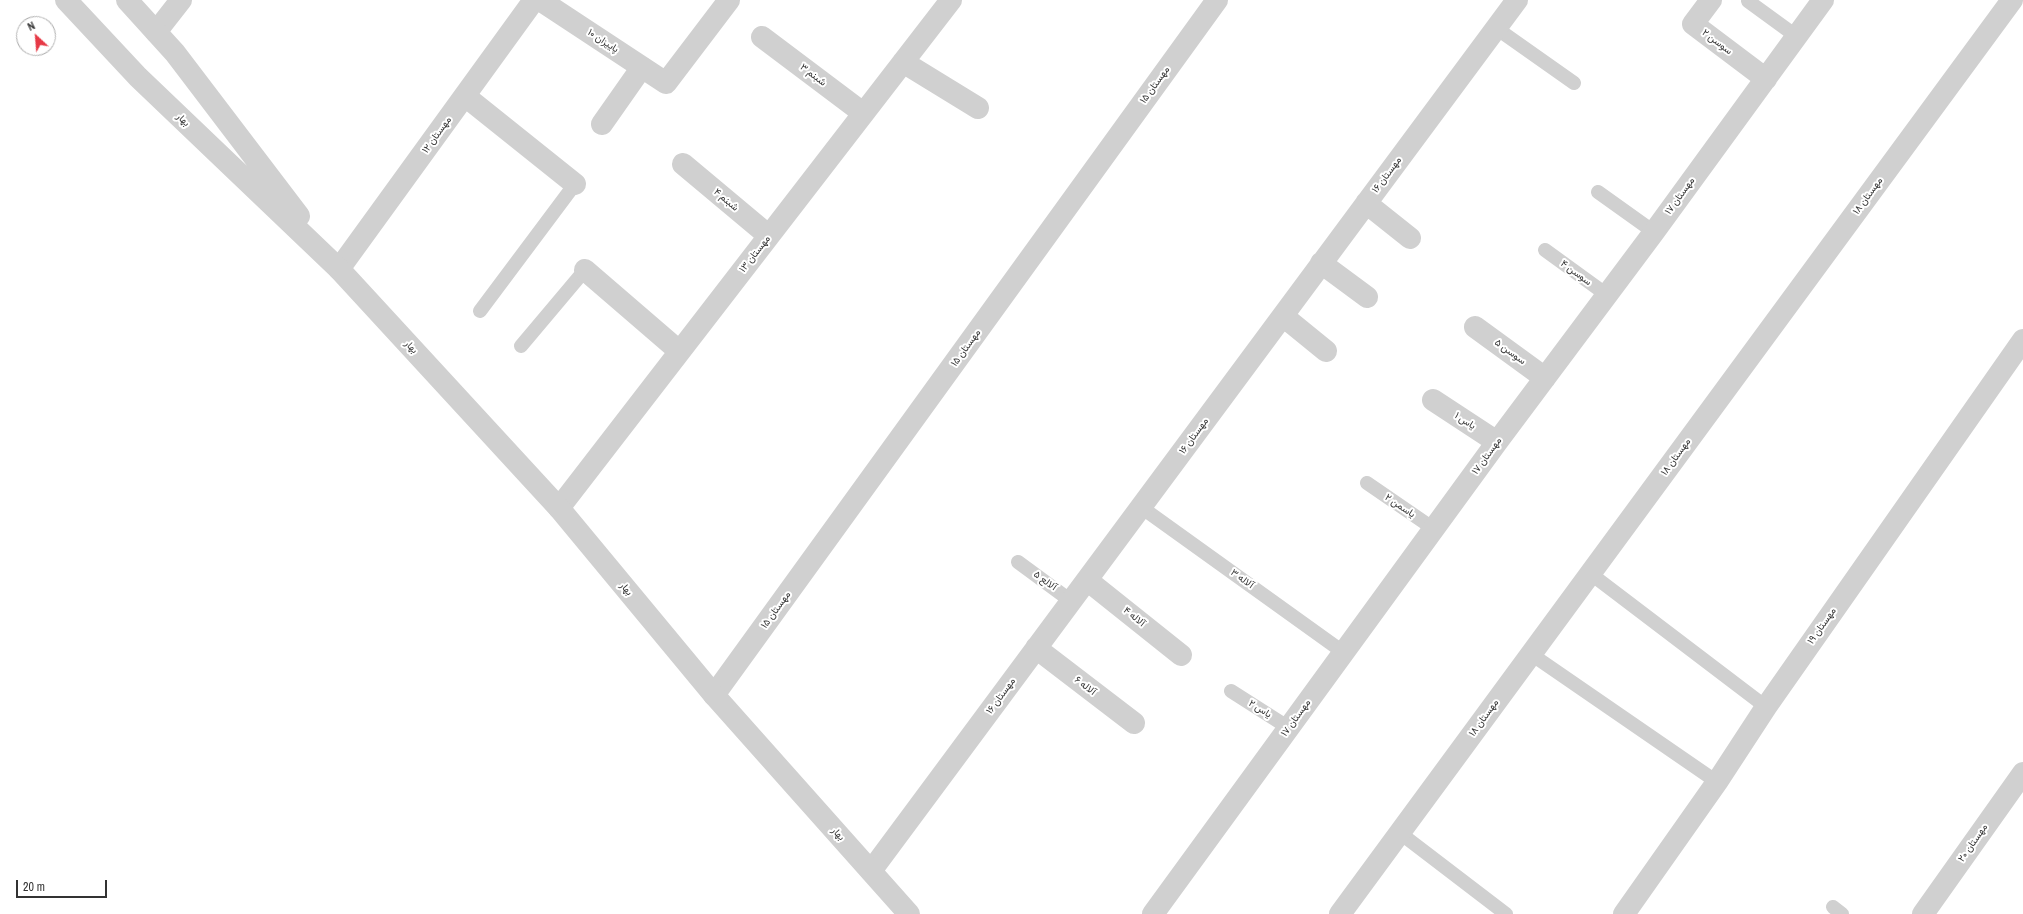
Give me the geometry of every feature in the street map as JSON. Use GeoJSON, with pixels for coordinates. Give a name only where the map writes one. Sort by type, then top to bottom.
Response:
{"type":"FeatureCollection","features":[{"type":"Feature","properties":{"kind":"street","name":"بهار"},"geometry":{"type":"LineString","coordinates":[[66,0],[138,77],[339,269],[559,508],[714,696],[908,914]]}},
{"type":"Feature","properties":{"kind":"street","name":"بهار"},"geometry":{"type":"LineString","coordinates":[[127,0],[180,60],[339,269]]}},
{"type":"Feature","properties":{"kind":"street"},"geometry":{"type":"LineString","coordinates":[[156,32],[181,0]]}},
{"type":"Feature","properties":{"kind":"street","name":"مهستان ۱۲"},"geometry":{"type":"LineString","coordinates":[[339,269],[534,0]]}},
{"type":"Feature","properties":{"kind":"street","name":"پاییزان ۱۰"},"geometry":{"type":"LineString","coordinates":[[540,0],[666,83],[729,0]]}},
{"type":"Feature","properties":{"kind":"street","name":"مهستان ۱۳"},"geometry":{"type":"LineString","coordinates":[[559,508],[951,0]]}},
{"type":"Feature","properties":{"kind":"street","name":"مهستان ۱۵"},"geometry":{"type":"LineString","coordinates":[[714,696],[1217,0]]}},
{"type":"Feature","properties":{"kind":"street","name":"مهستان ۱۶"},"geometry":{"type":"LineString","coordinates":[[871,871],[1516,0]]}},
{"type":"Feature","properties":{"kind":"street","name":"سوسن ۲"},"geometry":{"type":"LineString","coordinates":[[1711,0],[1692,24],[1766,79]]}},
{"type":"Feature","properties":{"kind":"street","name":"مهستان ۱۷"},"geometry":{"type":"LineString","coordinates":[[1154,914],[1343,652],[1497,442],[1607,296],[1823,0]]}},
{"type":"Feature","properties":{"kind":"street","name":"مهستان ۱۸"},"geometry":{"type":"LineString","coordinates":[[1340,914],[2012,0]]}},
{"type":"Feature","properties":{"kind":"street","name":"شبنم ۳"},"geometry":{"type":"LineString","coordinates":[[762,37],[864,112]]}},
{"type":"Feature","properties":{"kind":"street"},"geometry":{"type":"LineString","coordinates":[[903,62],[978,108]]}},
{"type":"Feature","properties":{"kind":"street"},"geometry":{"type":"LineString","coordinates":[[602,124],[642,68]]}},
{"type":"Feature","properties":{"kind":"street"},"geometry":{"type":"LineString","coordinates":[[465,96],[575,184]]}},
{"type":"Feature","properties":{"kind":"street","name":"شبنم ۴"},"geometry":{"type":"LineString","coordinates":[[683,164],[769,236]]}},
{"type":"Feature","properties":{"kind":"street"},"geometry":{"type":"LineString","coordinates":[[1366,203],[1410,238]]}},
{"type":"Feature","properties":{"kind":"street"},"geometry":{"type":"LineString","coordinates":[[1322,263],[1367,297]]}},
{"type":"Feature","properties":{"kind":"street"},"geometry":{"type":"LineString","coordinates":[[586,270],[679,352]]}},
{"type":"Feature","properties":{"kind":"street"},"geometry":{"type":"LineString","coordinates":[[1282,316],[1326,351]]}},
{"type":"Feature","properties":{"kind":"street","name":"سوسن ۵"},"geometry":{"type":"LineString","coordinates":[[1475,327],[1545,378]]}},
{"type":"Feature","properties":{"kind":"street","name":"مهستان ۱۹"},"geometry":{"type":"LineString","coordinates":[[1624,914],[1717,782],[1766,707],[2023,340]]}},
{"type":"Feature","properties":{"kind":"street","name":"یاس ۱"},"geometry":{"type":"LineString","coordinates":[[1433,400],[1497,442]]}},
{"type":"Feature","properties":{"kind":"street","name":"آلاله ۴"},"geometry":{"type":"LineString","coordinates":[[1087,580],[1181,655]]}},
{"type":"Feature","properties":{"kind":"street","name":"آلاله ۶"},"geometry":{"type":"LineString","coordinates":[[1036,648],[1134,723]]}},
{"type":"Feature","properties":{"kind":"street","name":"مهستان ۲۰"},"geometry":{"type":"LineString","coordinates":[[1923,914],[2023,773]]}},
{"type":"Feature","properties":{"kind":"lane"},"geometry":{"type":"LineString","coordinates":[[1748,1],[1796,36]]}},
{"type":"Feature","properties":{"kind":"lane"},"geometry":{"type":"LineString","coordinates":[[1496,28],[1574,83]]}},
{"type":"Feature","properties":{"kind":"lane"},"geometry":{"type":"LineString","coordinates":[[480,311],[575,184]]}},
{"type":"Feature","properties":{"kind":"lane"},"geometry":{"type":"LineString","coordinates":[[1598,192],[1654,232]]}},
{"type":"Feature","properties":{"kind":"lane","name":"سوسن ۴"},"geometry":{"type":"LineString","coordinates":[[1545,250],[1607,296]]}},
{"type":"Feature","properties":{"kind":"lane"},"geometry":{"type":"LineString","coordinates":[[521,346],[586,270]]}},
{"type":"Feature","properties":{"kind":"lane","name":"یاسمن ۲"},"geometry":{"type":"LineString","coordinates":[[1367,483],[1434,529]]}},
{"type":"Feature","properties":{"kind":"lane","name":"آلاله ۳"},"geometry":{"type":"LineString","coordinates":[[1141,507],[1343,652]]}},
{"type":"Feature","properties":{"kind":"lane","name":"آلالع ۵"},"geometry":{"type":"LineString","coordinates":[[1018,562],[1071,601]]}},
{"type":"Feature","properties":{"kind":"lane"},"geometry":{"type":"LineString","coordinates":[[1591,574],[1766,707]]}},
{"type":"Feature","properties":{"kind":"lane"},"geometry":{"type":"LineString","coordinates":[[1531,654],[1717,782]]}},
{"type":"Feature","properties":{"kind":"lane","name":"یاس ۲"},"geometry":{"type":"LineString","coordinates":[[1231,691],[1289,728]]}},
{"type":"Feature","properties":{"kind":"lane"},"geometry":{"type":"LineString","coordinates":[[1400,833],[1506,914]]}}]}
